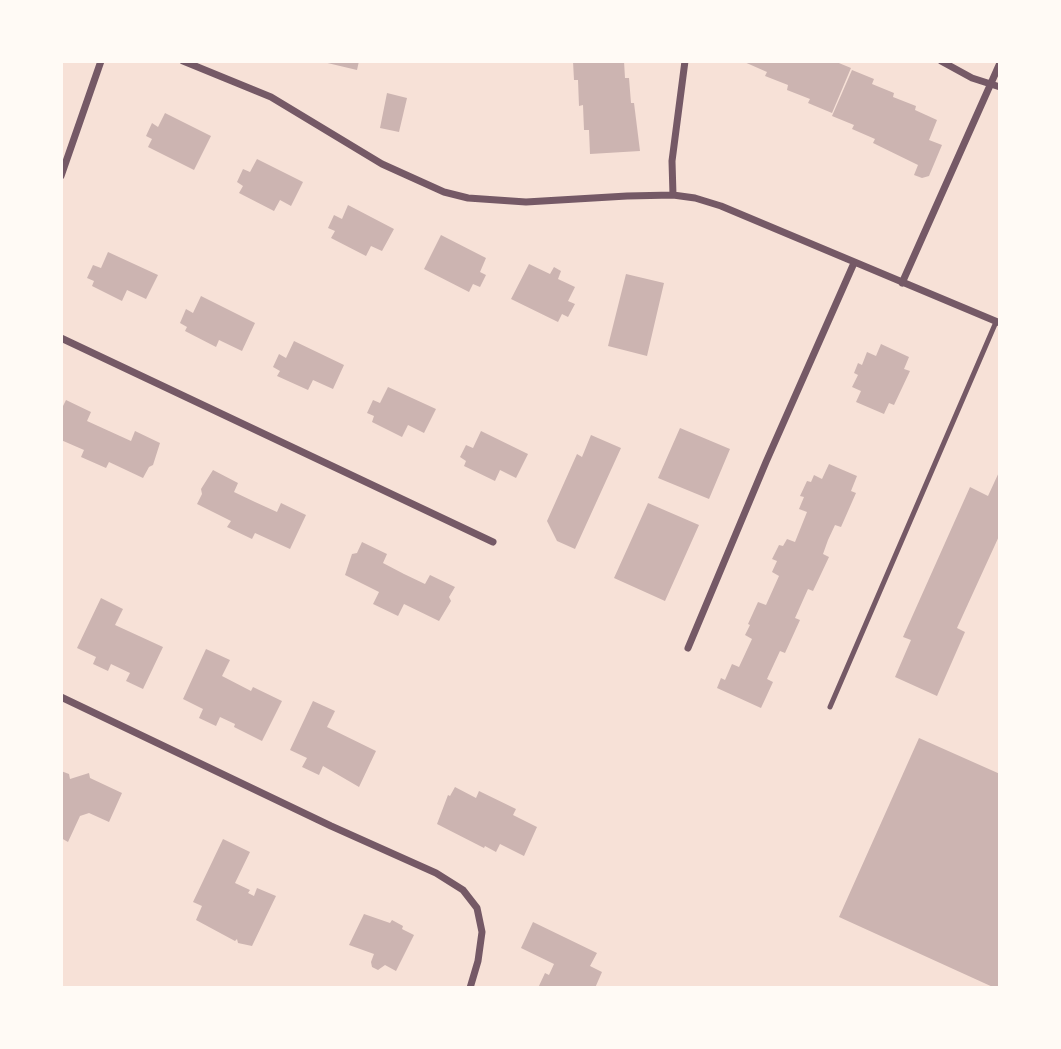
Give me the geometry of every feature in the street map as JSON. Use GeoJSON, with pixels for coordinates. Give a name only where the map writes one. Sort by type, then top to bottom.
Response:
{"type":"FeatureCollection","features":[{"type":"Feature","properties":{"kind":"street"},"geometry":{"type":"LineString","coordinates":[[61,176],[101,61]]}},
{"type":"Feature","properties":{"kind":"street"},"geometry":{"type":"LineString","coordinates":[[183,61],[271,97],[382,163],[444,192],[468,198],[526,202],[673,195],[695,198],[721,206],[998,323]]}},
{"type":"Feature","properties":{"kind":"street"},"geometry":{"type":"LineString","coordinates":[[673,195],[672,161],[685,61]]}},
{"type":"Feature","properties":{"kind":"street"},"geometry":{"type":"LineString","coordinates":[[941,61],[972,78],[1000,87]]}},
{"type":"Feature","properties":{"kind":"street"},"geometry":{"type":"LineString","coordinates":[[902,283],[1000,63]]}},
{"type":"Feature","properties":{"kind":"street"},"geometry":{"type":"LineString","coordinates":[[688,648],[854,263]]}},
{"type":"Feature","properties":{"kind":"street"},"geometry":{"type":"LineString","coordinates":[[61,338],[493,542]]}},
{"type":"Feature","properties":{"kind":"street"},"geometry":{"type":"LineString","coordinates":[[61,697],[436,873],[463,890],[477,908],[482,932],[478,961],[470,988]]}},
{"type":"Feature","properties":{"kind":"lane"},"geometry":{"type":"LineString","coordinates":[[830,707],[998,323]]}},
{"type":"Feature","properties":{"kind":"building"},"geometry":{"type":"Polygon","coordinates":[[[319,61],[359,61],[357,70],[319,61]]]}},
{"type":"Feature","properties":{"kind":"building"},"geometry":{"type":"Polygon","coordinates":[[[573,61],[624,61],[625,78],[629,78],[631,103],[634,103],[640,151],[590,154],[589,130],[584,130],[583,105],[579,106],[578,80],[574,80],[573,61]]]}},
{"type":"Feature","properties":{"kind":"building"},"geometry":{"type":"Polygon","coordinates":[[[742,61],[834,61],[851,68],[832,113],[808,103],[810,99],[787,90],[788,85],[765,76],[767,72],[742,61]]]}},
{"type":"Feature","properties":{"kind":"building"},"geometry":{"type":"Polygon","coordinates":[[[852,70],[874,79],[872,84],[894,93],[893,97],[916,106],[915,110],[937,120],[929,140],[942,145],[929,176],[922,178],[914,175],[918,165],[873,143],[875,139],[852,129],[854,125],[832,116],[852,70]]]}},
{"type":"Feature","properties":{"kind":"building"},"geometry":{"type":"Polygon","coordinates":[[[387,93],[407,98],[399,132],[380,128],[387,93]]]}},
{"type":"Feature","properties":{"kind":"building"},"geometry":{"type":"Polygon","coordinates":[[[165,113],[211,136],[194,170],[148,147],[152,139],[146,136],[152,123],[158,127],[165,113]]]}},
{"type":"Feature","properties":{"kind":"building"},"geometry":{"type":"Polygon","coordinates":[[[257,159],[303,182],[291,206],[280,200],[274,211],[239,193],[243,186],[237,182],[243,169],[250,172],[257,159]]]}},
{"type":"Feature","properties":{"kind":"building"},"geometry":{"type":"Polygon","coordinates":[[[348,205],[394,229],[382,251],[371,246],[366,256],[331,238],[335,231],[328,228],[334,215],[342,219],[348,205]]]}},
{"type":"Feature","properties":{"kind":"building"},"geometry":{"type":"Polygon","coordinates":[[[441,235],[486,258],[480,272],[486,275],[480,287],[473,284],[469,292],[424,269],[441,235]]]}},
{"type":"Feature","properties":{"kind":"building"},"geometry":{"type":"Polygon","coordinates":[[[108,252],[158,275],[146,299],[127,290],[122,301],[92,286],[94,281],[87,278],[93,265],[101,268],[108,252]]]}},
{"type":"Feature","properties":{"kind":"building"},"geometry":{"type":"Polygon","coordinates":[[[529,264],[550,274],[554,267],[561,271],[558,279],[575,287],[568,301],[575,304],[568,317],[562,314],[558,322],[511,299],[529,264]]]}},
{"type":"Feature","properties":{"kind":"building"},"geometry":{"type":"Polygon","coordinates":[[[626,274],[664,283],[647,356],[608,346],[626,274]]]}},
{"type":"Feature","properties":{"kind":"building"},"geometry":{"type":"Polygon","coordinates":[[[201,296],[255,323],[242,351],[219,340],[216,347],[185,331],[187,327],[180,323],[186,309],[193,313],[201,296]]]}},
{"type":"Feature","properties":{"kind":"building"},"geometry":{"type":"Polygon","coordinates":[[[294,341],[344,365],[333,389],[313,380],[308,390],[277,376],[280,371],[273,367],[279,354],[286,358],[294,341]]]}},
{"type":"Feature","properties":{"kind":"building"},"geometry":{"type":"Polygon","coordinates":[[[881,344],[909,357],[904,369],[910,371],[894,405],[889,403],[884,414],[856,402],[861,391],[852,387],[858,375],[854,373],[858,363],[862,365],[867,352],[876,356],[881,344]]]}},
{"type":"Feature","properties":{"kind":"building"},"geometry":{"type":"Polygon","coordinates":[[[388,387],[436,409],[424,433],[408,425],[402,437],[372,422],[374,416],[367,413],[373,400],[380,403],[388,387]]]}},
{"type":"Feature","properties":{"kind":"building"},"geometry":{"type":"Polygon","coordinates":[[[66,400],[91,412],[87,421],[131,441],[135,431],[160,443],[153,465],[143,478],[109,462],[106,468],[81,457],[84,450],[61,440],[61,410],[66,400]]]}},
{"type":"Feature","properties":{"kind":"building"},"geometry":{"type":"Polygon","coordinates":[[[680,428],[730,449],[709,499],[658,478],[680,428]]]}},
{"type":"Feature","properties":{"kind":"building"},"geometry":{"type":"Polygon","coordinates":[[[481,431],[528,454],[516,478],[500,470],[495,481],[464,466],[466,461],[460,457],[466,445],[473,448],[481,431]]]}},
{"type":"Feature","properties":{"kind":"building"},"geometry":{"type":"Polygon","coordinates":[[[591,435],[621,448],[575,549],[557,541],[547,521],[577,454],[582,457],[591,435]]]}},
{"type":"Feature","properties":{"kind":"building"},"geometry":{"type":"Polygon","coordinates":[[[829,464],[857,476],[851,491],[856,493],[841,527],[835,525],[828,540],[823,554],[829,557],[813,591],[808,589],[795,618],[800,620],[785,653],[780,651],[767,679],[773,682],[761,708],[717,688],[721,678],[725,680],[732,664],[739,667],[752,639],[745,635],[750,625],[748,624],[758,602],[766,605],[779,576],[772,572],[777,561],[772,559],[779,545],[783,546],[787,539],[795,542],[807,512],[799,509],[804,497],[800,496],[807,481],[811,482],[814,475],[822,479],[829,464]]]}},
{"type":"Feature","properties":{"kind":"building"},"geometry":{"type":"Polygon","coordinates":[[[213,470],[238,483],[234,492],[277,512],[281,503],[306,515],[290,549],[255,533],[252,539],[227,527],[231,521],[197,504],[202,494],[201,489],[213,470]]]}},
{"type":"Feature","properties":{"kind":"building"},"geometry":{"type":"Polygon","coordinates":[[[1000,470],[1000,534],[957,628],[965,632],[937,696],[895,677],[911,640],[903,637],[970,487],[988,496],[1000,470]]]}},
{"type":"Feature","properties":{"kind":"building"},"geometry":{"type":"Polygon","coordinates":[[[648,503],[699,525],[665,601],[614,578],[648,503]]]}},
{"type":"Feature","properties":{"kind":"building"},"geometry":{"type":"Polygon","coordinates":[[[362,542],[387,554],[383,563],[404,574],[425,584],[430,575],[455,587],[449,597],[451,601],[439,621],[404,604],[398,616],[373,604],[379,592],[345,575],[352,554],[357,553],[362,542]]]}},
{"type":"Feature","properties":{"kind":"building"},"geometry":{"type":"Polygon","coordinates":[[[101,598],[123,609],[115,625],[163,647],[143,689],[126,681],[130,673],[111,664],[108,671],[93,664],[96,657],[77,648],[101,598]]]}},
{"type":"Feature","properties":{"kind":"building"},"geometry":{"type":"Polygon","coordinates":[[[206,649],[230,660],[222,676],[251,691],[253,687],[282,701],[262,741],[220,717],[216,726],[199,718],[203,709],[183,699],[206,649]]]}},
{"type":"Feature","properties":{"kind":"building"},"geometry":{"type":"Polygon","coordinates":[[[313,701],[335,711],[327,727],[376,751],[359,787],[323,766],[319,775],[302,767],[307,758],[290,750],[313,701]]]}},
{"type":"Feature","properties":{"kind":"building"},"geometry":{"type":"Polygon","coordinates":[[[919,738],[1000,774],[1000,988],[839,917],[919,738]]]}},
{"type":"Feature","properties":{"kind":"building"},"geometry":{"type":"Polygon","coordinates":[[[61,771],[69,774],[70,779],[89,773],[90,778],[122,793],[109,822],[89,813],[80,816],[68,842],[61,838],[61,771]]]}},
{"type":"Feature","properties":{"kind":"building"},"geometry":{"type":"Polygon","coordinates":[[[455,787],[476,798],[479,791],[516,809],[513,815],[537,827],[524,856],[500,844],[496,852],[485,846],[484,848],[437,824],[448,795],[450,796],[455,787]]]}},
{"type":"Feature","properties":{"kind":"building"},"geometry":{"type":"Polygon","coordinates":[[[223,839],[250,852],[235,883],[250,890],[248,893],[254,896],[257,888],[276,896],[252,946],[238,943],[237,939],[235,941],[196,920],[202,906],[193,902],[223,839]]]}},
{"type":"Feature","properties":{"kind":"building"},"geometry":{"type":"Polygon","coordinates":[[[364,914],[390,923],[392,920],[414,935],[396,971],[385,965],[378,970],[372,967],[374,954],[349,945],[364,914]]]}},
{"type":"Feature","properties":{"kind":"building"},"geometry":{"type":"Polygon","coordinates":[[[533,922],[597,953],[590,966],[602,972],[595,988],[538,988],[545,973],[549,975],[554,964],[521,948],[533,922]]]}}]}
